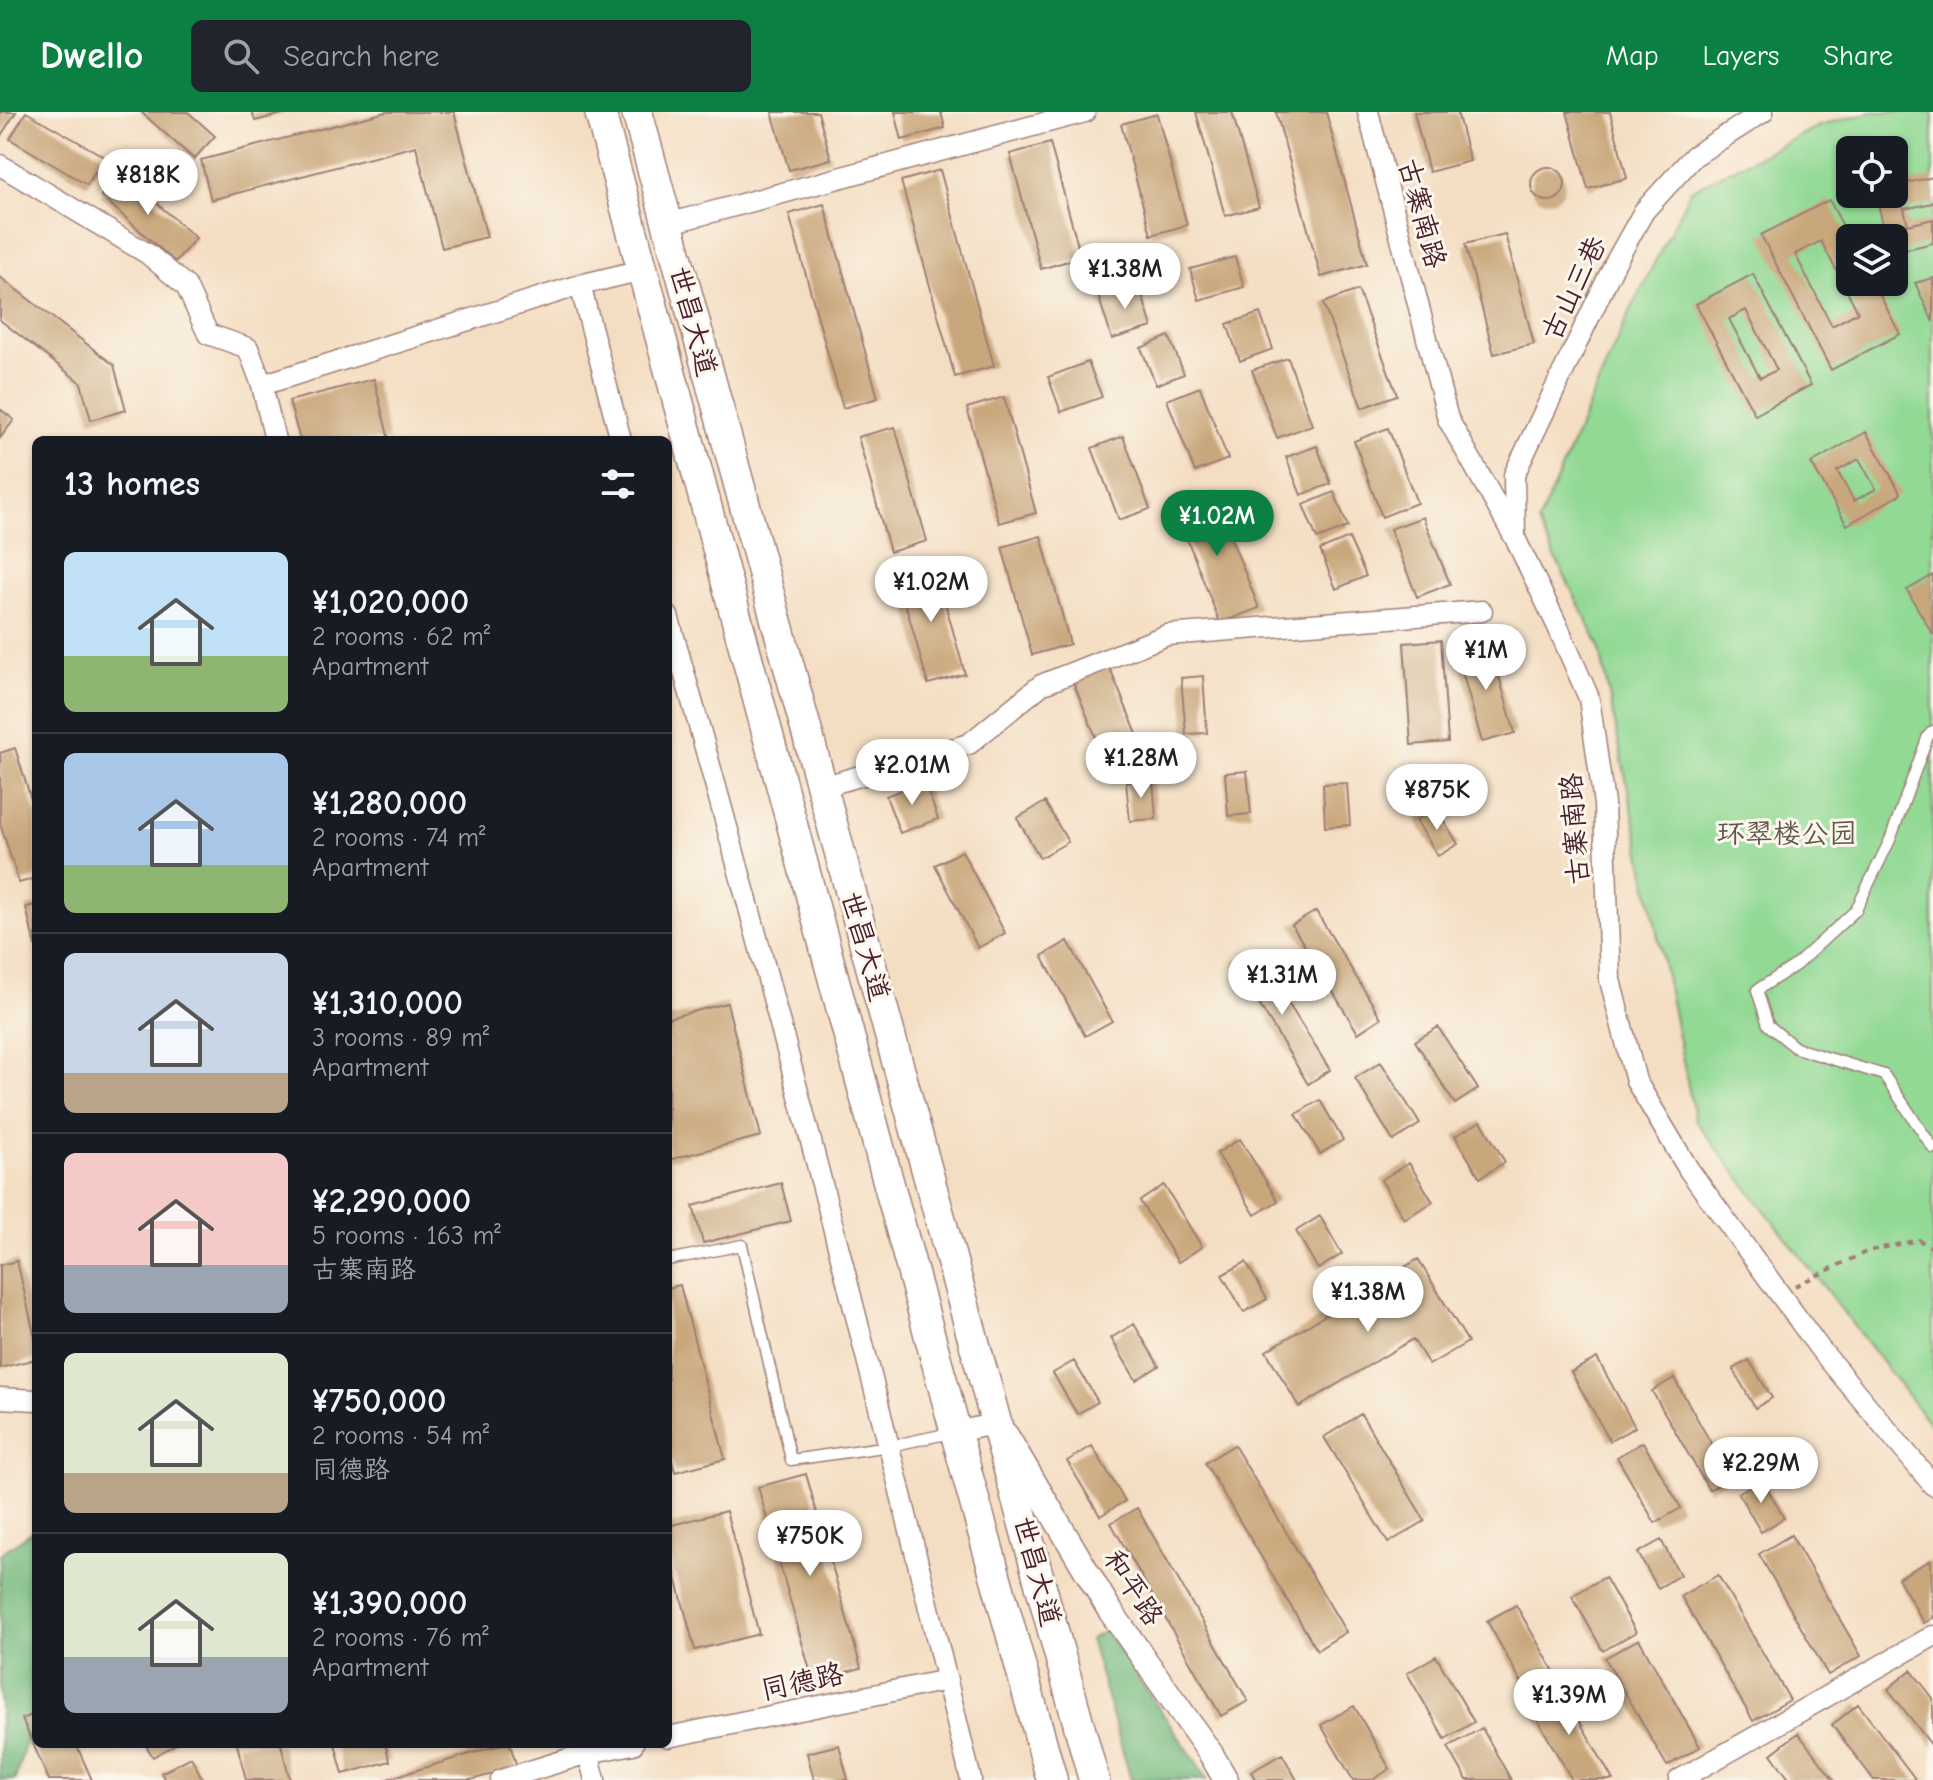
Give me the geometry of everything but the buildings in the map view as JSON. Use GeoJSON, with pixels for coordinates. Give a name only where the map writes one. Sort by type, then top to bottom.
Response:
{"type":"FeatureCollection","features":[{"type":"Feature","properties":{"kind":"main road","name":"世昌大道"},"geometry":{"type":"LineString","coordinates":[[600,112],[1052,1780]]}},
{"type":"Feature","properties":{"kind":"main road","name":"世昌大道"},"geometry":{"type":"LineString","coordinates":[[637,112],[1094,1780]]}},
{"type":"Feature","properties":{"kind":"street"},"geometry":{"type":"LineString","coordinates":[[667,224],[1085,112]]}},
{"type":"Feature","properties":{"kind":"street","name":"古寨南路"},"geometry":{"type":"LineString","coordinates":[[1368,112],[1448,419],[1515,538],[1589,698],[1604,804],[1610,980],[1636,1081],[1689,1170],[1820,1349],[1933,1485]]}},
{"type":"Feature","properties":{"kind":"street","name":"古山三巷"},"geometry":{"type":"LineString","coordinates":[[1515,538],[1514,475],[1615,263],[1644,211],[1694,156],[1763,112]]}},
{"type":"Feature","properties":{"kind":"street"},"geometry":{"type":"LineString","coordinates":[[0,165],[158,262],[186,286],[208,334],[248,348],[262,385],[274,436]]}},
{"type":"Feature","properties":{"kind":"street"},"geometry":{"type":"LineString","coordinates":[[262,385],[580,285],[642,270]]}},
{"type":"Feature","properties":{"kind":"street"},"geometry":{"type":"LineString","coordinates":[[580,285],[620,436]]}},
{"type":"Feature","properties":{"kind":"street"},"geometry":{"type":"LineString","coordinates":[[822,787],[969,744],[1041,685],[1167,635],[1482,611]]}},
{"type":"Feature","properties":{"kind":"street"},"geometry":{"type":"LineString","coordinates":[[672,630],[890,1446],[971,1780]]}},
{"type":"Feature","properties":{"kind":"street"},"geometry":{"type":"LineString","coordinates":[[0,1398],[32,1400]]}},
{"type":"Feature","properties":{"kind":"street"},"geometry":{"type":"LineString","coordinates":[[956,1432],[998,1423]]}},
{"type":"Feature","properties":{"kind":"street","name":"和平路"},"geometry":{"type":"LineString","coordinates":[[998,1423],[1109,1609],[1226,1780]]}},
{"type":"Feature","properties":{"kind":"street"},"geometry":{"type":"LineString","coordinates":[[1679,1780],[1933,1636]]}},
{"type":"Feature","properties":{"kind":"street","name":"同德路"},"geometry":{"type":"LineString","coordinates":[[672,1736],[947,1680]]}},
{"type":"Feature","properties":{"kind":"street"},"geometry":{"type":"LineString","coordinates":[[501,1780],[587,1749],[595,1780]]}},
{"type":"Feature","properties":{"kind":"lane"},"geometry":{"type":"LineString","coordinates":[[1933,731],[1928,736],[1890,840],[1856,910],[1796,965],[1757,990],[1768,1025],[1796,1048],[1884,1075],[1933,1148]]}},
{"type":"Feature","properties":{"kind":"lane"},"geometry":{"type":"LineString","coordinates":[[672,1259],[742,1245],[791,1460],[890,1446],[956,1432]]}},
{"type":"Feature","properties":{"kind":"path"},"geometry":{"type":"LineString","coordinates":[[1779,1293],[1868,1251],[1919,1240],[1933,1248]]}},
{"type":"Feature","properties":{"kind":"green space","name":"环翠楼公园"},"geometry":{"type":"Polygon","coordinates":[[[1871,112],[1933,112],[1933,1428],[1695,1120],[1599,645],[1538,523],[1625,322],[1691,190],[1819,126],[1871,112]]]}},
{"type":"Feature","properties":{"kind":"green space"},"geometry":{"type":"Polygon","coordinates":[[[32,1532],[32,1720],[15,1780],[0,1780],[0,1554],[32,1532]]]}},
{"type":"Feature","properties":{"kind":"green space"},"geometry":{"type":"Polygon","coordinates":[[[1105,1631],[1207,1780],[1131,1780],[1090,1639],[1105,1631]]]}}]}
